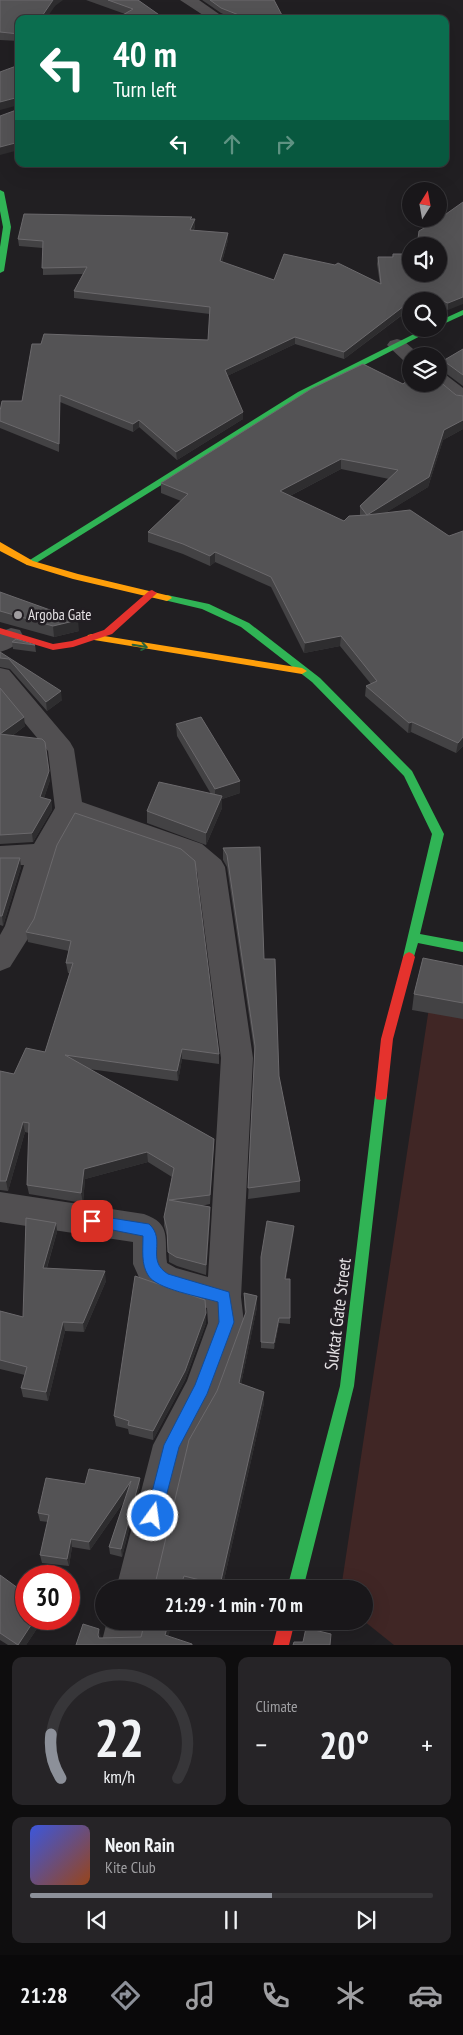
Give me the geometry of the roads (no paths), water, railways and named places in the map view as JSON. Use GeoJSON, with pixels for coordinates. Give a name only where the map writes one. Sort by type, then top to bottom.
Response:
{"type":"FeatureCollection","features":[{"type":"Feature","properties":{"kind":"street"},"geometry":{"type":"LineString","coordinates":[[188,0],[211,14]]}},
{"type":"Feature","properties":{"kind":"street"},"geometry":{"type":"LineString","coordinates":[[0,192],[8,227],[0,272]]}},
{"type":"Feature","properties":{"kind":"street"},"geometry":{"type":"LineString","coordinates":[[447,320],[463,312]]}},
{"type":"Feature","properties":{"kind":"street"},"geometry":{"type":"LineString","coordinates":[[409,347],[421,337]]}},
{"type":"Feature","properties":{"kind":"street"},"geometry":{"type":"LineString","coordinates":[[30,563],[301,394],[402,352]]}},
{"type":"Feature","properties":{"kind":"street"},"geometry":{"type":"LineString","coordinates":[[447,386],[463,399]]}},
{"type":"Feature","properties":{"kind":"street","name":"Suktat Gate Street"},"geometry":{"type":"LineString","coordinates":[[0,545],[2,548],[30,563],[76,577],[205,606],[245,625],[316,680],[408,774],[438,834],[388,1040],[347,1386],[297,1580]]}},
{"type":"Feature","properties":{"kind":"street"},"geometry":{"type":"LineString","coordinates":[[4,637],[53,647],[73,644],[108,632],[152,593]]}},
{"type":"Feature","properties":{"kind":"street"},"geometry":{"type":"LineString","coordinates":[[92,637],[305,672]]}},
{"type":"Feature","properties":{"kind":"street"},"geometry":{"type":"LineString","coordinates":[[0,676],[61,748],[69,808],[42,854],[19,930],[0,960]]}},
{"type":"Feature","properties":{"kind":"street"},"geometry":{"type":"LineString","coordinates":[[69,808],[192,850],[211,867],[237,1058],[224,1297],[226,1322],[202,1389],[172,1445],[137,1580]]}},
{"type":"Feature","properties":{"kind":"street"},"geometry":{"type":"LineString","coordinates":[[0,856],[42,854]]}},
{"type":"Feature","properties":{"kind":"street"},"geometry":{"type":"LineString","coordinates":[[414,937],[463,947]]}},
{"type":"Feature","properties":{"kind":"street"},"geometry":{"type":"LineString","coordinates":[[0,1207],[144,1229],[150,1234],[150,1263],[154,1273],[164,1280],[224,1297]]}},
{"type":"Feature","properties":{"kind":"street"},"geometry":{"type":"LineString","coordinates":[[121,1645],[125,1630]]}},
{"type":"Feature","properties":{"kind":"street"},"geometry":{"type":"LineString","coordinates":[[281,1645],[285,1630]]}},
{"type":"Feature","properties":{"kind":"place","name":"Argoba Gate"},"geometry":{"type":"Point","coordinates":[18,615]}}]}
